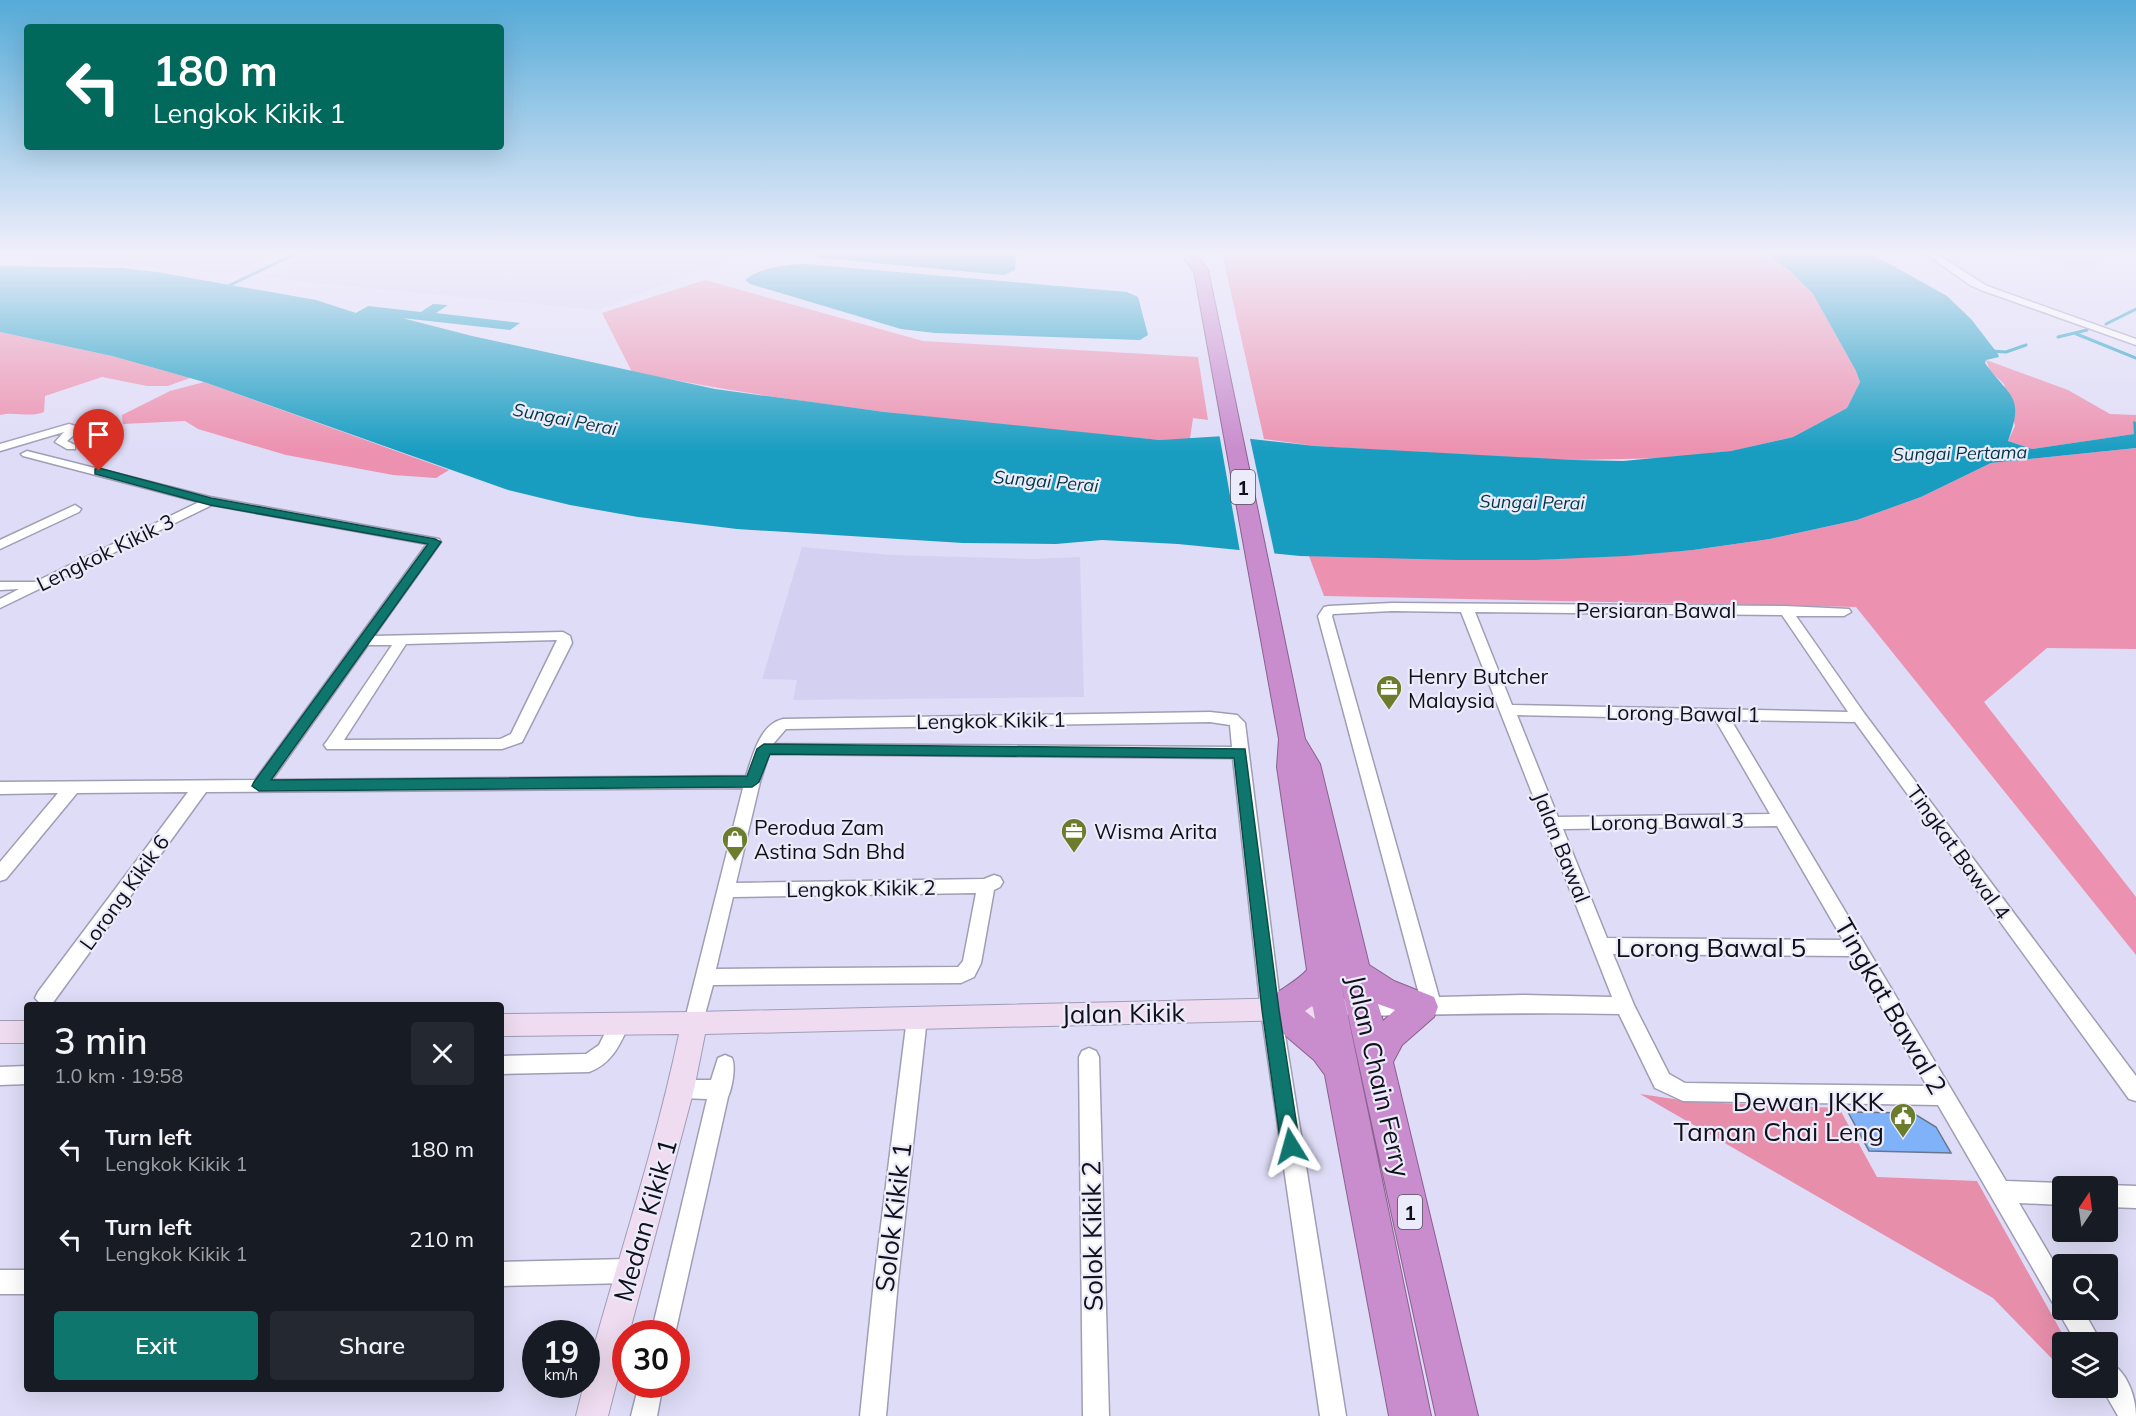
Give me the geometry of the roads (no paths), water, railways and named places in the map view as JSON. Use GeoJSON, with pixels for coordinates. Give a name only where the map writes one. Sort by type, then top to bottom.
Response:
{"type":"FeatureCollection","features":[{"type":"Feature","properties":{"kind":"highway","name":"Jalan Chain Ferry"},"geometry":{"type":"LineString","coordinates":[[1210,319],[1292,739],[1307,764],[1343,990],[1341,1070],[1410,1416]]}},
{"type":"Feature","properties":{"kind":"highway"},"geometry":{"type":"LineString","coordinates":[[1274,1009],[1298,1000],[1314,987],[1383,991],[1427,1007]]}},
{"type":"Feature","properties":{"kind":"highway","name":"Jalan Chain Ferry"},"geometry":{"type":"LineString","coordinates":[[1343,990],[1376,1059],[1457,1416]]}},
{"type":"Feature","properties":{"kind":"highway"},"geometry":{"type":"LineString","coordinates":[[1376,1059],[1390,1035],[1427,1007]]}},
{"type":"Feature","properties":{"kind":"highway"},"geometry":{"type":"LineString","coordinates":[[1274,1009],[1326,1048],[1341,1070]]}},
{"type":"Feature","properties":{"kind":"street"},"geometry":{"type":"LineString","coordinates":[[2071,319],[2136,342]]}},
{"type":"Feature","properties":{"kind":"street"},"geometry":{"type":"LineString","coordinates":[[0,448],[53,431],[77,428],[61,442],[71,447]]}},
{"type":"Feature","properties":{"kind":"street"},"geometry":{"type":"LineString","coordinates":[[27,454],[210,501],[435,542],[259,786]]}},
{"type":"Feature","properties":{"kind":"street","name":"Lengkok Kikik 3"},"geometry":{"type":"LineString","coordinates":[[0,604],[210,501]]}},
{"type":"Feature","properties":{"kind":"street"},"geometry":{"type":"LineString","coordinates":[[0,545],[75,509]]}},
{"type":"Feature","properties":{"kind":"street"},"geometry":{"type":"LineString","coordinates":[[0,585],[36,585]]}},
{"type":"Feature","properties":{"kind":"street"},"geometry":{"type":"LineString","coordinates":[[1467,609],[1337,608],[1329,610],[1325,616],[1427,1007],[1523,1003],[1625,1006]]}},
{"type":"Feature","properties":{"kind":"street","name":"Persiaran Bawal"},"geometry":{"type":"LineString","coordinates":[[1467,609],[1844,612]]}},
{"type":"Feature","properties":{"kind":"street","name":"Jalan Bawal"},"geometry":{"type":"LineString","coordinates":[[1467,609],[1625,1006],[1662,1082],[1683,1092],[1945,1096]]}},
{"type":"Feature","properties":{"kind":"street","name":"Tingkat Bawal 4"},"geometry":{"type":"LineString","coordinates":[[1785,610],[1859,717],[2136,1092]]}},
{"type":"Feature","properties":{"kind":"street"},"geometry":{"type":"LineString","coordinates":[[363,641],[402,640],[563,636],[565,643],[516,738],[502,744],[332,745],[402,640]]}},
{"type":"Feature","properties":{"kind":"street","name":"Lorong Bawal 1"},"geometry":{"type":"LineString","coordinates":[[1506,710],[1859,717]]}},
{"type":"Feature","properties":{"kind":"street","name":"Tingkat Bawal 2"},"geometry":{"type":"LineString","coordinates":[[1720,714],[2052,1280]]}},
{"type":"Feature","properties":{"kind":"street","name":"Lengkok Kikik 1"},"geometry":{"type":"LineString","coordinates":[[694,1023],[752,782],[764,749],[773,731],[783,724],[1210,717],[1232,719],[1237,723],[1240,753],[764,749]]}},
{"type":"Feature","properties":{"kind":"street"},"geometry":{"type":"LineString","coordinates":[[1240,753],[1274,1009],[1333,1416]]}},
{"type":"Feature","properties":{"kind":"street"},"geometry":{"type":"LineString","coordinates":[[0,788],[752,782]]}},
{"type":"Feature","properties":{"kind":"street","name":"Lorong Kikik 6"},"geometry":{"type":"LineString","coordinates":[[45,998],[202,786]]}},
{"type":"Feature","properties":{"kind":"street"},"geometry":{"type":"LineString","coordinates":[[0,874],[73,788]]}},
{"type":"Feature","properties":{"kind":"street","name":"Lorong Bawal 3"},"geometry":{"type":"LineString","coordinates":[[1551,823],[1782,820]]}},
{"type":"Feature","properties":{"kind":"street","name":"Lengkok Kikik 2"},"geometry":{"type":"LineString","coordinates":[[706,977],[961,975],[972,963],[990,884],[726,890]]}},
{"type":"Feature","properties":{"kind":"street","name":"Lorong Bawal 5"},"geometry":{"type":"LineString","coordinates":[[1601,946],[1857,948]]}},
{"type":"Feature","properties":{"kind":"street","name":"Jalan Kikik"},"geometry":{"type":"LineString","coordinates":[[504,1024],[694,1023],[1274,1009]]}},
{"type":"Feature","properties":{"kind":"street","name":"Solok Kikik 1"},"geometry":{"type":"LineString","coordinates":[[873,1416],[885,1281],[917,1018]]}},
{"type":"Feature","properties":{"kind":"street"},"geometry":{"type":"LineString","coordinates":[[504,1065],[589,1063],[606,1051],[620,1023]]}},
{"type":"Feature","properties":{"kind":"street","name":"Medan Kikik 1"},"geometry":{"type":"LineString","coordinates":[[592,1416],[629,1271],[681,1089],[694,1023]]}},
{"type":"Feature","properties":{"kind":"street"},"geometry":{"type":"LineString","coordinates":[[0,1032],[24,1032]]}},
{"type":"Feature","properties":{"kind":"street","name":"Solok Kikik 2"},"geometry":{"type":"LineString","coordinates":[[1089,1057],[1096,1416]]}},
{"type":"Feature","properties":{"kind":"street","name":"Medan Kikik 1"},"geometry":{"type":"LineString","coordinates":[[666,1320],[726,1064]]}},
{"type":"Feature","properties":{"kind":"street"},"geometry":{"type":"LineString","coordinates":[[0,1076],[24,1075]]}},
{"type":"Feature","properties":{"kind":"street"},"geometry":{"type":"LineString","coordinates":[[681,1089],[721,1090]]}},
{"type":"Feature","properties":{"kind":"street"},"geometry":{"type":"LineString","coordinates":[[2000,1191],[2052,1194]]}},
{"type":"Feature","properties":{"kind":"street"},"geometry":{"type":"LineString","coordinates":[[2118,1196],[2136,1197]]}},
{"type":"Feature","properties":{"kind":"street"},"geometry":{"type":"LineString","coordinates":[[504,1274],[629,1271]]}},
{"type":"Feature","properties":{"kind":"street"},"geometry":{"type":"LineString","coordinates":[[0,1282],[24,1282]]}},
{"type":"Feature","properties":{"kind":"street"},"geometry":{"type":"LineString","coordinates":[[2118,1391],[2133,1416]]}},
{"type":"Feature","properties":{"kind":"street"},"geometry":{"type":"LineString","coordinates":[[644,1416],[648,1398]]}},
{"type":"Feature","properties":{"kind":"water"},"geometry":{"type":"Polygon","coordinates":[[[0,319],[406,319],[472,336],[715,389],[885,412],[1160,440],[1224,436],[1315,446],[1574,460],[1623,461],[1731,451],[1793,437],[1847,408],[1860,382],[1827,319],[1971,319],[1998,354],[1999,357],[1986,360],[1985,363],[2008,391],[2015,405],[2013,426],[2008,441],[2032,449],[2134,434],[2133,421],[2136,422],[2136,448],[1991,463],[1921,497],[1857,520],[1770,539],[1693,550],[1626,556],[1536,560],[1457,560],[1300,556],[1178,544],[1102,540],[1056,544],[963,543],[737,529],[638,517],[570,505],[508,490],[204,382],[112,356],[0,332],[0,319]]]}},
{"type":"Feature","properties":{"kind":"water"},"geometry":{"type":"Polygon","coordinates":[[[412,319],[487,319],[520,323],[510,330],[412,319]]]}},
{"type":"Feature","properties":{"kind":"water"},"geometry":{"type":"Polygon","coordinates":[[[868,319],[1144,319],[1148,335],[1140,340],[935,333],[901,329],[868,319]]]}},
{"type":"Feature","properties":{"kind":"waterway"},"geometry":{"type":"LineString","coordinates":[[2106,324],[2116,319]]}},
{"type":"Feature","properties":{"kind":"waterway"},"geometry":{"type":"LineString","coordinates":[[2074,333],[2087,330]]}},
{"type":"Feature","properties":{"kind":"waterway"},"geometry":{"type":"LineString","coordinates":[[2058,337],[2074,333]]}},
{"type":"Feature","properties":{"kind":"waterway"},"geometry":{"type":"LineString","coordinates":[[2074,333],[2136,358]]}},
{"type":"Feature","properties":{"kind":"waterway"},"geometry":{"type":"LineString","coordinates":[[1991,351],[2006,352],[2026,345]]}},
{"type":"Feature","properties":{"kind":"place","name":"Henry Butcher Malaysia"},"geometry":{"type":"Point","coordinates":[1389,711]}},
{"type":"Feature","properties":{"kind":"place","name":"Wisma Arita"},"geometry":{"type":"Point","coordinates":[1074,854]}},
{"type":"Feature","properties":{"kind":"place","name":"Perodua Zam Astina Sdn Bhd"},"geometry":{"type":"Point","coordinates":[735,862]}},
{"type":"Feature","properties":{"kind":"place","name":"Dewan JKKK Taman Chai Leng"},"geometry":{"type":"Point","coordinates":[1903,1139]}},
{"type":"Feature","properties":{"kind":"water label","name":"Sungai Perai"},"geometry":{"type":"Point","coordinates":[565,419]}},
{"type":"Feature","properties":{"kind":"water label","name":"Sungai Pertama"},"geometry":{"type":"Point","coordinates":[1960,453]}},
{"type":"Feature","properties":{"kind":"water label","name":"Sungai Perai"},"geometry":{"type":"Point","coordinates":[1046,481]}},
{"type":"Feature","properties":{"kind":"water label","name":"Sungai Perai"},"geometry":{"type":"Point","coordinates":[1532,502]}}]}
